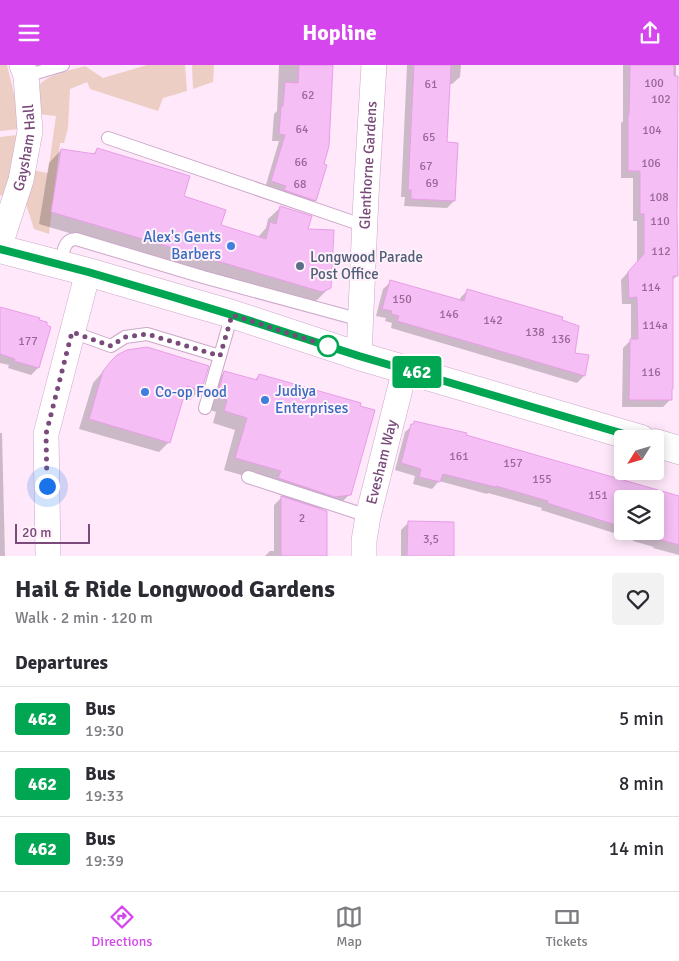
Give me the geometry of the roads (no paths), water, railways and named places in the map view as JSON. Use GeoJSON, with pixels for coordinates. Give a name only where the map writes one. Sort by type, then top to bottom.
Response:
{"type":"FeatureCollection","features":[{"type":"Feature","properties":{"kind":"street","name":"Glenthorne Gardens"},"geometry":{"type":"LineString","coordinates":[[359,356],[374,65]]}},
{"type":"Feature","properties":{"kind":"street","name":"Gaysham Hall"},"geometry":{"type":"LineString","coordinates":[[0,245],[21,180],[30,131],[24,71]]}},
{"type":"Feature","properties":{"kind":"street"},"geometry":{"type":"LineString","coordinates":[[0,249],[88,272],[232,315],[359,356],[614,431]]}},
{"type":"Feature","properties":{"kind":"street"},"geometry":{"type":"LineString","coordinates":[[48,556],[46,434],[88,272]]}},
{"type":"Feature","properties":{"kind":"street","name":"Evesham Way"},"geometry":{"type":"LineString","coordinates":[[364,556],[368,516],[406,369]]}},
{"type":"Feature","properties":{"kind":"street"},"geometry":{"type":"LineString","coordinates":[[664,446],[679,450]]}},
{"type":"Feature","properties":{"kind":"lane","name":"Gaysham Hall"},"geometry":{"type":"LineString","coordinates":[[24,71],[63,65]]}},
{"type":"Feature","properties":{"kind":"lane"},"geometry":{"type":"LineString","coordinates":[[108,138],[365,226]]}},
{"type":"Feature","properties":{"kind":"lane"},"geometry":{"type":"LineString","coordinates":[[61,265],[66,243],[71,239],[76,239],[203,277],[361,320]]}},
{"type":"Feature","properties":{"kind":"lane"},"geometry":{"type":"LineString","coordinates":[[205,408],[232,315]]}},
{"type":"Feature","properties":{"kind":"lane"},"geometry":{"type":"LineString","coordinates":[[72,332],[111,346],[125,337],[147,334],[220,356]]}},
{"type":"Feature","properties":{"kind":"lane"},"geometry":{"type":"LineString","coordinates":[[248,477],[368,516]]}},
{"type":"Feature","properties":{"kind":"place","name":"Alex's Gents Barbers"},"geometry":{"type":"Point","coordinates":[231,246]}},
{"type":"Feature","properties":{"kind":"place","name":"Longwood Parade Post Office"},"geometry":{"type":"Point","coordinates":[300,266]}},
{"type":"Feature","properties":{"kind":"place","name":"Co-op Food"},"geometry":{"type":"Point","coordinates":[145,392]}},
{"type":"Feature","properties":{"kind":"place","name":"Judiya Enterprises"},"geometry":{"type":"Point","coordinates":[265,400]}}]}
